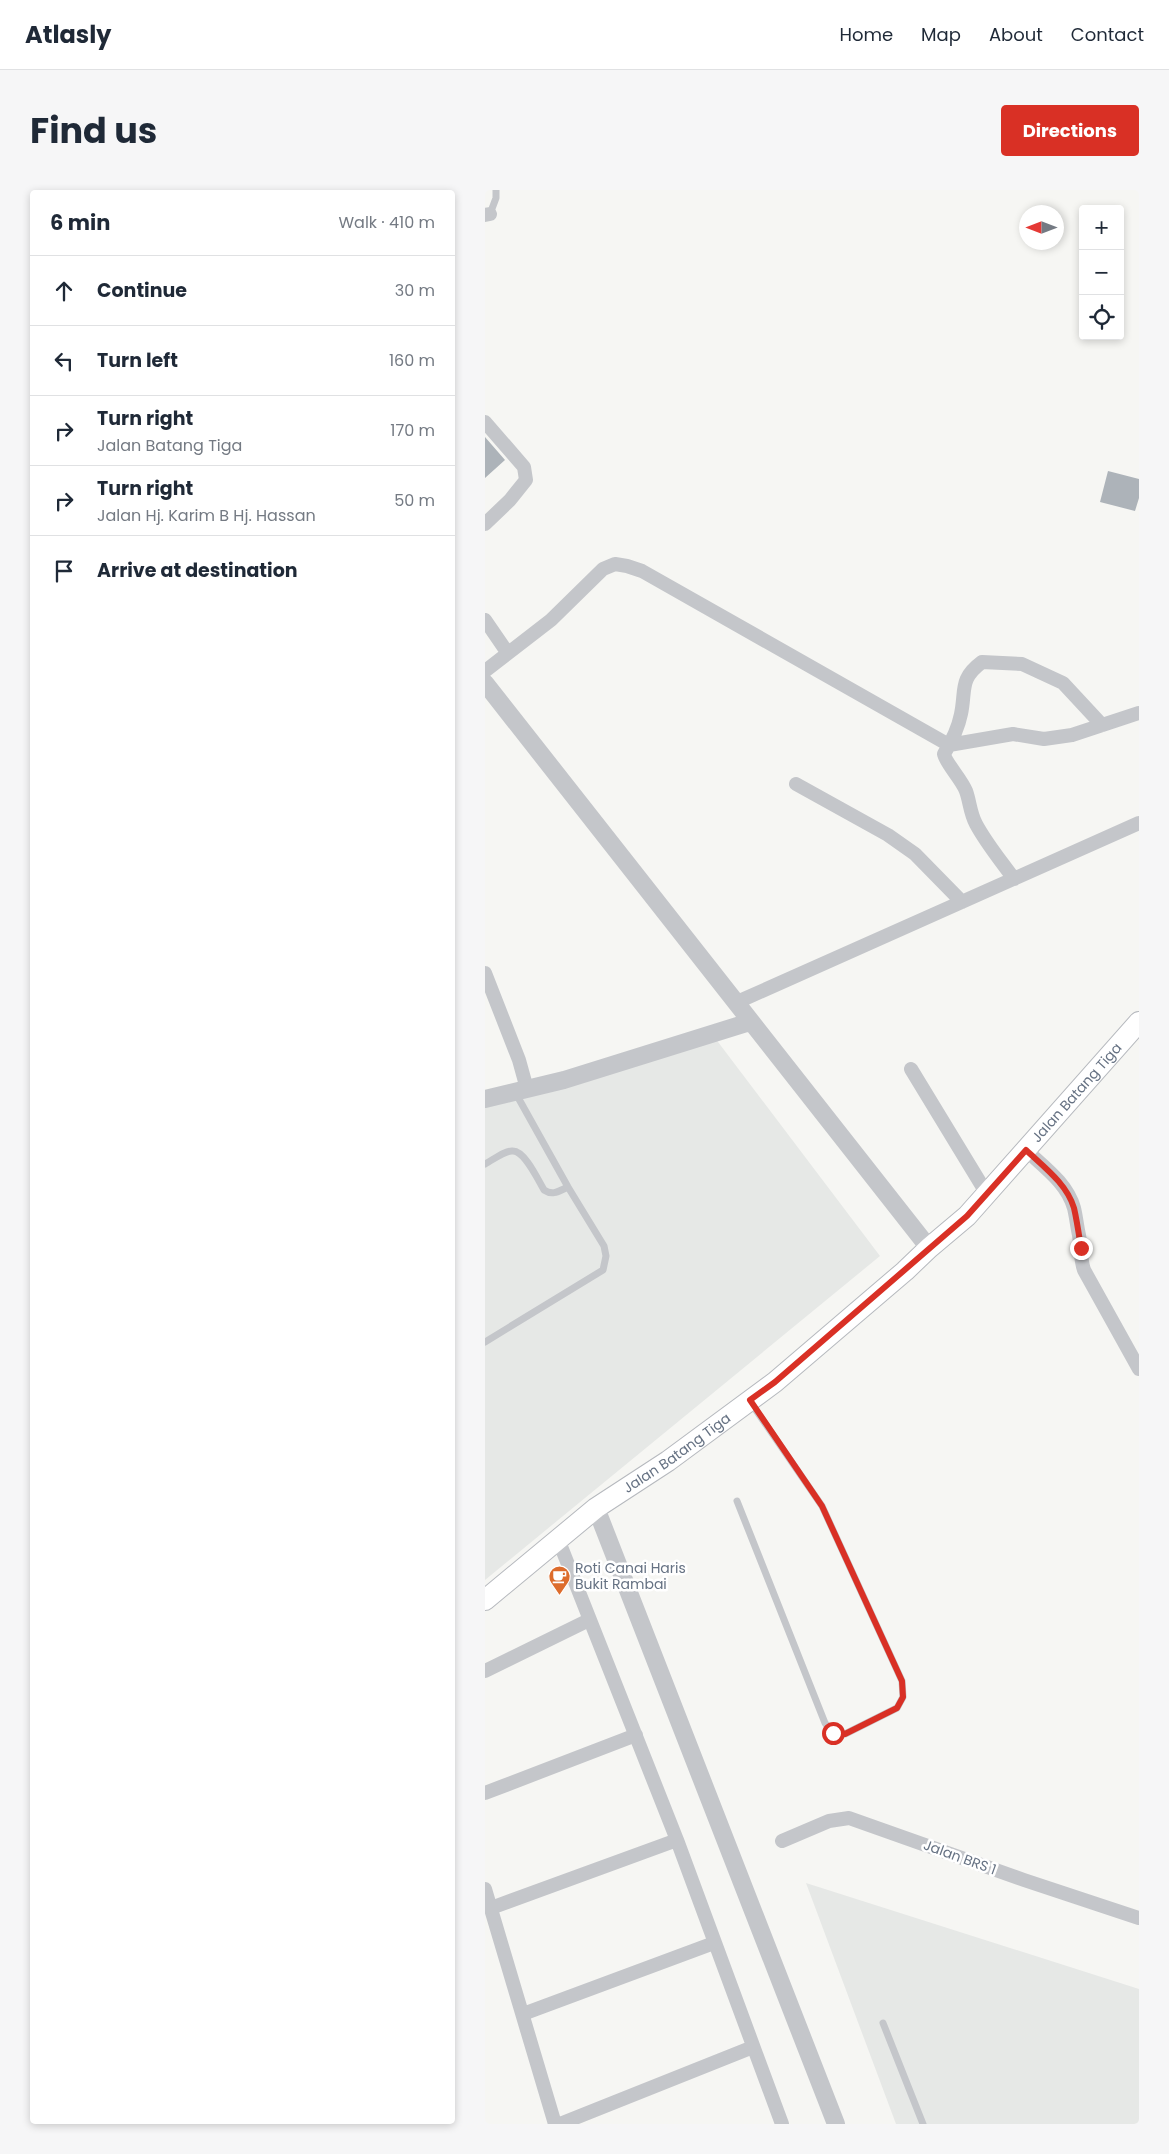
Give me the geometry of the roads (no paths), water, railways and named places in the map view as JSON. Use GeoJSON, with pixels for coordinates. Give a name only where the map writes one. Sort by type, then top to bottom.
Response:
{"type":"FeatureCollection","features":[{"type":"Feature","properties":{"kind":"main road","name":"Jalan Batang Tiga"},"geometry":{"type":"LineString","coordinates":[[485,1600],[596,1508],[668,1460],[775,1382],[905,1271],[967,1216],[1139,1022]]}},
{"type":"Feature","properties":{"kind":"street"},"geometry":{"type":"LineString","coordinates":[[485,422],[524,467],[526,480],[510,500],[485,524]]}},
{"type":"Feature","properties":{"kind":"street"},"geometry":{"type":"LineString","coordinates":[[485,670],[551,620],[603,569],[615,564],[642,571],[949,745],[1013,734],[1044,740],[1072,735],[1139,713]]}},
{"type":"Feature","properties":{"kind":"street"},"geometry":{"type":"LineString","coordinates":[[485,620],[507,652]]}},
{"type":"Feature","properties":{"kind":"street"},"geometry":{"type":"LineString","coordinates":[[1014,879],[977,825],[969,806],[966,791],[944,754],[955,736],[961,713],[964,685],[970,671],[982,662],[1023,664],[1063,683],[1102,725]]}},
{"type":"Feature","properties":{"kind":"street"},"geometry":{"type":"LineString","coordinates":[[485,683],[929,1248]]}},
{"type":"Feature","properties":{"kind":"street"},"geometry":{"type":"LineString","coordinates":[[796,784],[888,835],[915,854],[963,902]]}},
{"type":"Feature","properties":{"kind":"street"},"geometry":{"type":"LineString","coordinates":[[735,1003],[1139,823]]}},
{"type":"Feature","properties":{"kind":"street"},"geometry":{"type":"LineString","coordinates":[[485,973],[519,1060],[521,1090]]}},
{"type":"Feature","properties":{"kind":"street"},"geometry":{"type":"LineString","coordinates":[[485,1099],[564,1080],[750,1022]]}},
{"type":"Feature","properties":{"kind":"street"},"geometry":{"type":"LineString","coordinates":[[911,1069],[987,1194]]}},
{"type":"Feature","properties":{"kind":"street"},"geometry":{"type":"LineString","coordinates":[[1026,1150],[1054,1176],[1066,1191],[1073,1207],[1084,1270],[1139,1369]]}},
{"type":"Feature","properties":{"kind":"street"},"geometry":{"type":"LineString","coordinates":[[596,1508],[836,2124]]}},
{"type":"Feature","properties":{"kind":"street"},"geometry":{"type":"LineString","coordinates":[[557,1539],[677,1840],[782,2124]]}},
{"type":"Feature","properties":{"kind":"street"},"geometry":{"type":"LineString","coordinates":[[485,1671],[589,1620]]}},
{"type":"Feature","properties":{"kind":"street"},"geometry":{"type":"LineString","coordinates":[[485,1792],[636,1735]]}},
{"type":"Feature","properties":{"kind":"street","name":"Jalan BRS 1"},"geometry":{"type":"LineString","coordinates":[[782,1841],[829,1821],[849,1818],[1024,1880],[1139,1918]]}},
{"type":"Feature","properties":{"kind":"street"},"geometry":{"type":"LineString","coordinates":[[491,1908],[677,1840]]}},
{"type":"Feature","properties":{"kind":"street"},"geometry":{"type":"LineString","coordinates":[[485,1889],[555,2124]]}},
{"type":"Feature","properties":{"kind":"street"},"geometry":{"type":"LineString","coordinates":[[523,2014],[714,1943]]}},
{"type":"Feature","properties":{"kind":"street"},"geometry":{"type":"LineString","coordinates":[[560,2124],[753,2047]]}},
{"type":"Feature","properties":{"kind":"lane"},"geometry":{"type":"LineString","coordinates":[[487,215],[496,198],[496,190]]}},
{"type":"Feature","properties":{"kind":"lane"},"geometry":{"type":"LineString","coordinates":[[485,1342],[603,1270],[606,1256],[604,1246],[568,1187],[521,1090]]}},
{"type":"Feature","properties":{"kind":"lane"},"geometry":{"type":"LineString","coordinates":[[485,1164],[512,1150],[524,1156],[543,1190],[554,1193],[568,1187]]}},
{"type":"Feature","properties":{"kind":"lane"},"geometry":{"type":"LineString","coordinates":[[737,1501],[825,1723],[833,1733],[845,1734],[897,1708],[903,1697],[902,1681],[822,1506],[750,1400]]}},
{"type":"Feature","properties":{"kind":"lane"},"geometry":{"type":"LineString","coordinates":[[883,2023],[923,2124]]}},
{"type":"Feature","properties":{"kind":"place","name":"Roti Canai Haris Bukit Rambai"},"geometry":{"type":"Point","coordinates":[559,1595]}}]}
